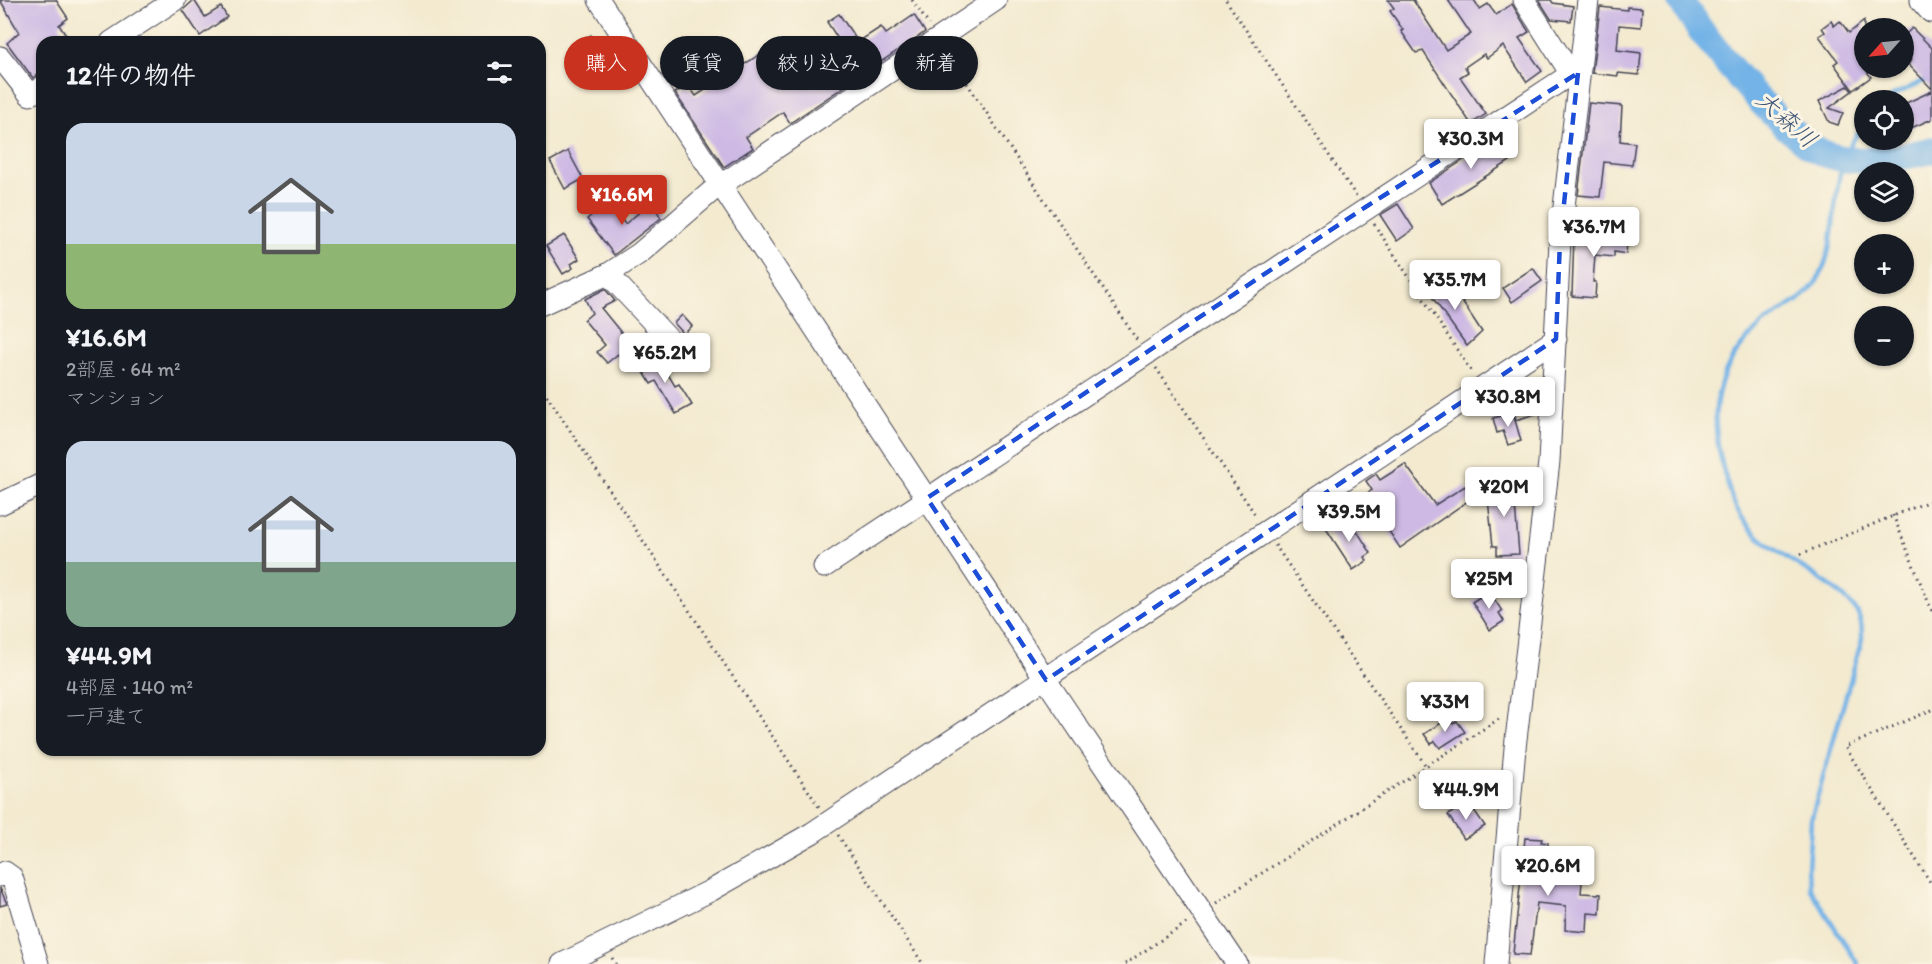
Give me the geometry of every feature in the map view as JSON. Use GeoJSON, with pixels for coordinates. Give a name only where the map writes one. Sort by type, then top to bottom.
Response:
{"type":"FeatureCollection","features":[{"type":"Feature","properties":{"kind":"main road"},"geometry":{"type":"LineString","coordinates":[[1924,0],[1932,9]]}},
{"type":"Feature","properties":{"kind":"street"},"geometry":{"type":"LineString","coordinates":[[118,36],[148,8],[175,0]]}},
{"type":"Feature","properties":{"kind":"street"},"geometry":{"type":"LineString","coordinates":[[599,0],[1046,680],[1237,964]]}},
{"type":"Feature","properties":{"kind":"street"},"geometry":{"type":"LineString","coordinates":[[942,36],[996,0]]}},
{"type":"Feature","properties":{"kind":"street"},"geometry":{"type":"LineString","coordinates":[[1524,0],[1575,74]]}},
{"type":"Feature","properties":{"kind":"street"},"geometry":{"type":"LineString","coordinates":[[1496,964],[1520,705],[1549,462],[1560,241],[1575,74],[1588,0]]}},
{"type":"Feature","properties":{"kind":"street"},"geometry":{"type":"LineString","coordinates":[[0,57],[30,95],[36,91]]}},
{"type":"Feature","properties":{"kind":"street"},"geometry":{"type":"LineString","coordinates":[[546,302],[608,274],[640,253],[680,217],[722,185],[894,69]]}},
{"type":"Feature","properties":{"kind":"street"},"geometry":{"type":"LineString","coordinates":[[824,567],[1364,208],[1575,74]]}},
{"type":"Feature","properties":{"kind":"street"},"geometry":{"type":"LineString","coordinates":[[608,274],[676,347]]}},
{"type":"Feature","properties":{"kind":"street"},"geometry":{"type":"LineString","coordinates":[[561,964],[712,890],[829,822],[1046,680],[1556,339]]}},
{"type":"Feature","properties":{"kind":"street"},"geometry":{"type":"LineString","coordinates":[[0,504],[36,487]]}},
{"type":"Feature","properties":{"kind":"street"},"geometry":{"type":"LineString","coordinates":[[0,876],[5,872],[12,877],[38,964]]}},
{"type":"Feature","properties":{"kind":"path"},"geometry":{"type":"LineString","coordinates":[[912,0],[936,36]]}},
{"type":"Feature","properties":{"kind":"path"},"geometry":{"type":"LineString","coordinates":[[1226,0],[1482,388]]}},
{"type":"Feature","properties":{"kind":"path"},"geometry":{"type":"LineString","coordinates":[[972,90],[1146,353],[1426,766]]}},
{"type":"Feature","properties":{"kind":"path"},"geometry":{"type":"LineString","coordinates":[[546,394],[923,964]]}},
{"type":"Feature","properties":{"kind":"path"},"geometry":{"type":"LineString","coordinates":[[1801,554],[1932,500]]}},
{"type":"Feature","properties":{"kind":"path"},"geometry":{"type":"LineString","coordinates":[[1893,515],[1932,611]]}},
{"type":"Feature","properties":{"kind":"path"},"geometry":{"type":"LineString","coordinates":[[1125,964],[1520,705]]}},
{"type":"Feature","properties":{"kind":"path"},"geometry":{"type":"LineString","coordinates":[[1932,710],[1845,747],[1932,885]]}},
{"type":"Feature","properties":{"kind":"highlighted area"},"geometry":{"type":"Polygon","coordinates":[[[1578,73],[1560,241],[1556,339],[1046,680],[927,498],[1364,208],[1578,73]]]}},
{"type":"Feature","properties":{"kind":"building"},"geometry":{"type":"Polygon","coordinates":[[[0,0],[56,0],[68,18],[59,25],[67,36],[36,36],[36,76],[33,78],[7,43],[19,32],[0,0]]]}},
{"type":"Feature","properties":{"kind":"building"},"geometry":{"type":"Polygon","coordinates":[[[194,0],[205,17],[221,7],[227,17],[200,36],[183,10],[194,0]]]}},
{"type":"Feature","properties":{"kind":"building"},"geometry":{"type":"Polygon","coordinates":[[[1388,0],[1413,0],[1446,50],[1471,34],[1448,0],[1474,0],[1480,9],[1488,4],[1496,15],[1512,4],[1529,32],[1519,38],[1542,71],[1527,82],[1503,46],[1487,58],[1484,54],[1465,67],[1468,72],[1460,77],[1486,114],[1471,124],[1423,51],[1416,53],[1401,31],[1403,30],[1390,11],[1394,8],[1388,0]]]}},
{"type":"Feature","properties":{"kind":"building"},"geometry":{"type":"Polygon","coordinates":[[[1539,0],[1551,0],[1553,3],[1573,6],[1571,21],[1551,19],[1539,0]]]}},
{"type":"Feature","properties":{"kind":"building"},"geometry":{"type":"Polygon","coordinates":[[[1600,7],[1627,10],[1627,7],[1642,8],[1641,27],[1619,25],[1617,50],[1641,53],[1639,75],[1618,73],[1618,76],[1592,73],[1600,7]]]}},
{"type":"Feature","properties":{"kind":"building"},"geometry":{"type":"Polygon","coordinates":[[[839,14],[854,36],[836,36],[827,22],[839,14]]]}},
{"type":"Feature","properties":{"kind":"building"},"geometry":{"type":"Polygon","coordinates":[[[914,15],[925,32],[919,36],[894,36],[894,53],[882,61],[882,36],[867,36],[881,27],[886,34],[914,15]]]}},
{"type":"Feature","properties":{"kind":"building"},"geometry":{"type":"Polygon","coordinates":[[[1831,21],[1834,26],[1840,21],[1849,33],[1854,29],[1854,78],[1870,78],[1853,90],[1834,64],[1838,61],[1819,36],[1825,32],[1822,28],[1831,21]]]}},
{"type":"Feature","properties":{"kind":"building"},"geometry":{"type":"Polygon","coordinates":[[[1914,30],[1932,48],[1932,89],[1914,70],[1914,30]]]}},
{"type":"Feature","properties":{"kind":"building"},"geometry":{"type":"Polygon","coordinates":[[[756,57],[756,90],[839,90],[790,123],[783,112],[746,137],[753,148],[724,167],[675,93],[680,90],[692,90],[696,96],[705,90],[744,90],[744,65],[756,57]]]}},
{"type":"Feature","properties":{"kind":"building"},"geometry":{"type":"Polygon","coordinates":[[[1848,86],[1852,91],[1829,108],[1843,113],[1838,125],[1829,122],[1819,101],[1848,86]]]}},
{"type":"Feature","properties":{"kind":"building"},"geometry":{"type":"Polygon","coordinates":[[[1932,91],[1932,119],[1914,127],[1914,99],[1932,91]]]}},
{"type":"Feature","properties":{"kind":"building"},"geometry":{"type":"Polygon","coordinates":[[[1589,103],[1622,106],[1620,141],[1635,143],[1632,165],[1604,162],[1600,197],[1578,195],[1589,103]]]}},
{"type":"Feature","properties":{"kind":"building"},"geometry":{"type":"Polygon","coordinates":[[[1495,139],[1498,143],[1504,139],[1511,149],[1505,153],[1510,161],[1442,204],[1429,183],[1495,139]]]}},
{"type":"Feature","properties":{"kind":"building"},"geometry":{"type":"Polygon","coordinates":[[[568,151],[583,179],[565,189],[550,161],[568,151]]]}},
{"type":"Feature","properties":{"kind":"building"},"geometry":{"type":"Polygon","coordinates":[[[607,202],[625,224],[652,202],[661,218],[614,255],[587,219],[607,202]]]}},
{"type":"Feature","properties":{"kind":"building"},"geometry":{"type":"Polygon","coordinates":[[[1398,204],[1414,229],[1397,241],[1380,215],[1398,204]]]}},
{"type":"Feature","properties":{"kind":"building"},"geometry":{"type":"Polygon","coordinates":[[[1601,228],[1628,233],[1626,254],[1614,252],[1614,257],[1595,255],[1593,282],[1596,282],[1595,298],[1572,296],[1574,234],[1600,237],[1601,228]]]}},
{"type":"Feature","properties":{"kind":"building"},"geometry":{"type":"Polygon","coordinates":[[[564,235],[579,259],[571,264],[573,268],[563,274],[546,246],[564,235]]]}},
{"type":"Feature","properties":{"kind":"building"},"geometry":{"type":"Polygon","coordinates":[[[1533,268],[1542,281],[1512,302],[1503,288],[1533,268]]]}},
{"type":"Feature","properties":{"kind":"building"},"geometry":{"type":"Polygon","coordinates":[[[1446,277],[1482,332],[1467,346],[1427,290],[1446,277]]]}},
{"type":"Feature","properties":{"kind":"building"},"geometry":{"type":"Polygon","coordinates":[[[605,289],[615,301],[601,308],[636,351],[622,360],[618,354],[607,363],[597,352],[605,345],[584,320],[592,313],[585,299],[605,289]]]}},
{"type":"Feature","properties":{"kind":"building"},"geometry":{"type":"Polygon","coordinates":[[[682,315],[692,326],[684,334],[674,323],[682,315]]]}},
{"type":"Feature","properties":{"kind":"building"},"geometry":{"type":"Polygon","coordinates":[[[656,354],[675,386],[679,384],[692,405],[676,414],[656,381],[651,384],[639,364],[656,354]]]}},
{"type":"Feature","properties":{"kind":"building"},"geometry":{"type":"Polygon","coordinates":[[[1525,379],[1535,414],[1516,420],[1506,388],[1525,379]]]}},
{"type":"Feature","properties":{"kind":"building"},"geometry":{"type":"Polygon","coordinates":[[[1513,413],[1521,441],[1508,445],[1503,431],[1497,433],[1493,418],[1513,413]]]}},
{"type":"Feature","properties":{"kind":"building"},"geometry":{"type":"Polygon","coordinates":[[[1405,464],[1435,505],[1465,486],[1472,498],[1400,548],[1365,495],[1372,490],[1366,481],[1376,474],[1380,480],[1405,464]]]}},
{"type":"Feature","properties":{"kind":"building"},"geometry":{"type":"Polygon","coordinates":[[[1501,480],[1513,480],[1519,554],[1497,555],[1497,546],[1493,546],[1487,490],[1495,489],[1495,485],[1501,485],[1501,480]]]}},
{"type":"Feature","properties":{"kind":"building"},"geometry":{"type":"Polygon","coordinates":[[[1342,517],[1348,526],[1352,523],[1371,553],[1365,557],[1367,561],[1353,570],[1325,527],[1342,517]]]}},
{"type":"Feature","properties":{"kind":"building"},"geometry":{"type":"Polygon","coordinates":[[[1489,591],[1502,611],[1499,613],[1504,621],[1490,630],[1472,602],[1489,591]]]}},
{"type":"Feature","properties":{"kind":"building"},"geometry":{"type":"Polygon","coordinates":[[[1449,718],[1453,724],[1457,721],[1465,732],[1440,748],[1435,741],[1431,744],[1424,734],[1449,718]]]}},
{"type":"Feature","properties":{"kind":"building"},"geometry":{"type":"Polygon","coordinates":[[[1462,806],[1464,809],[1468,806],[1471,812],[1474,810],[1485,826],[1464,839],[1448,815],[1462,806]]]}},
{"type":"Feature","properties":{"kind":"building"},"geometry":{"type":"Polygon","coordinates":[[[1525,838],[1542,839],[1541,842],[1548,843],[1548,879],[1582,882],[1581,893],[1601,894],[1600,914],[1588,913],[1587,932],[1565,930],[1566,906],[1537,903],[1530,955],[1513,954],[1525,838]]]}},
{"type":"Feature","properties":{"kind":"building"},"geometry":{"type":"Polygon","coordinates":[[[0,888],[7,904],[0,906],[0,888]]]}},
{"type":"Feature","properties":{"kind":"waterway","name":"大森川"},"geometry":{"type":"LineString","coordinates":[[1680,0],[1747,87],[1791,131],[1811,146],[1828,155],[1854,160],[1893,158],[1932,150]]}},
{"type":"Feature","properties":{"kind":"waterway"},"geometry":{"type":"LineString","coordinates":[[1905,90],[1932,77]]}},
{"type":"Feature","properties":{"kind":"waterway"},"geometry":{"type":"LineString","coordinates":[[1854,140],[1844,161],[1839,179],[1831,238],[1820,275],[1809,291],[1762,325],[1743,344],[1729,364],[1716,405],[1716,427],[1724,473],[1732,498],[1742,517],[1770,546],[1840,594],[1857,612],[1862,627],[1862,639],[1811,820],[1808,869],[1809,887],[1858,964]]}}]}
